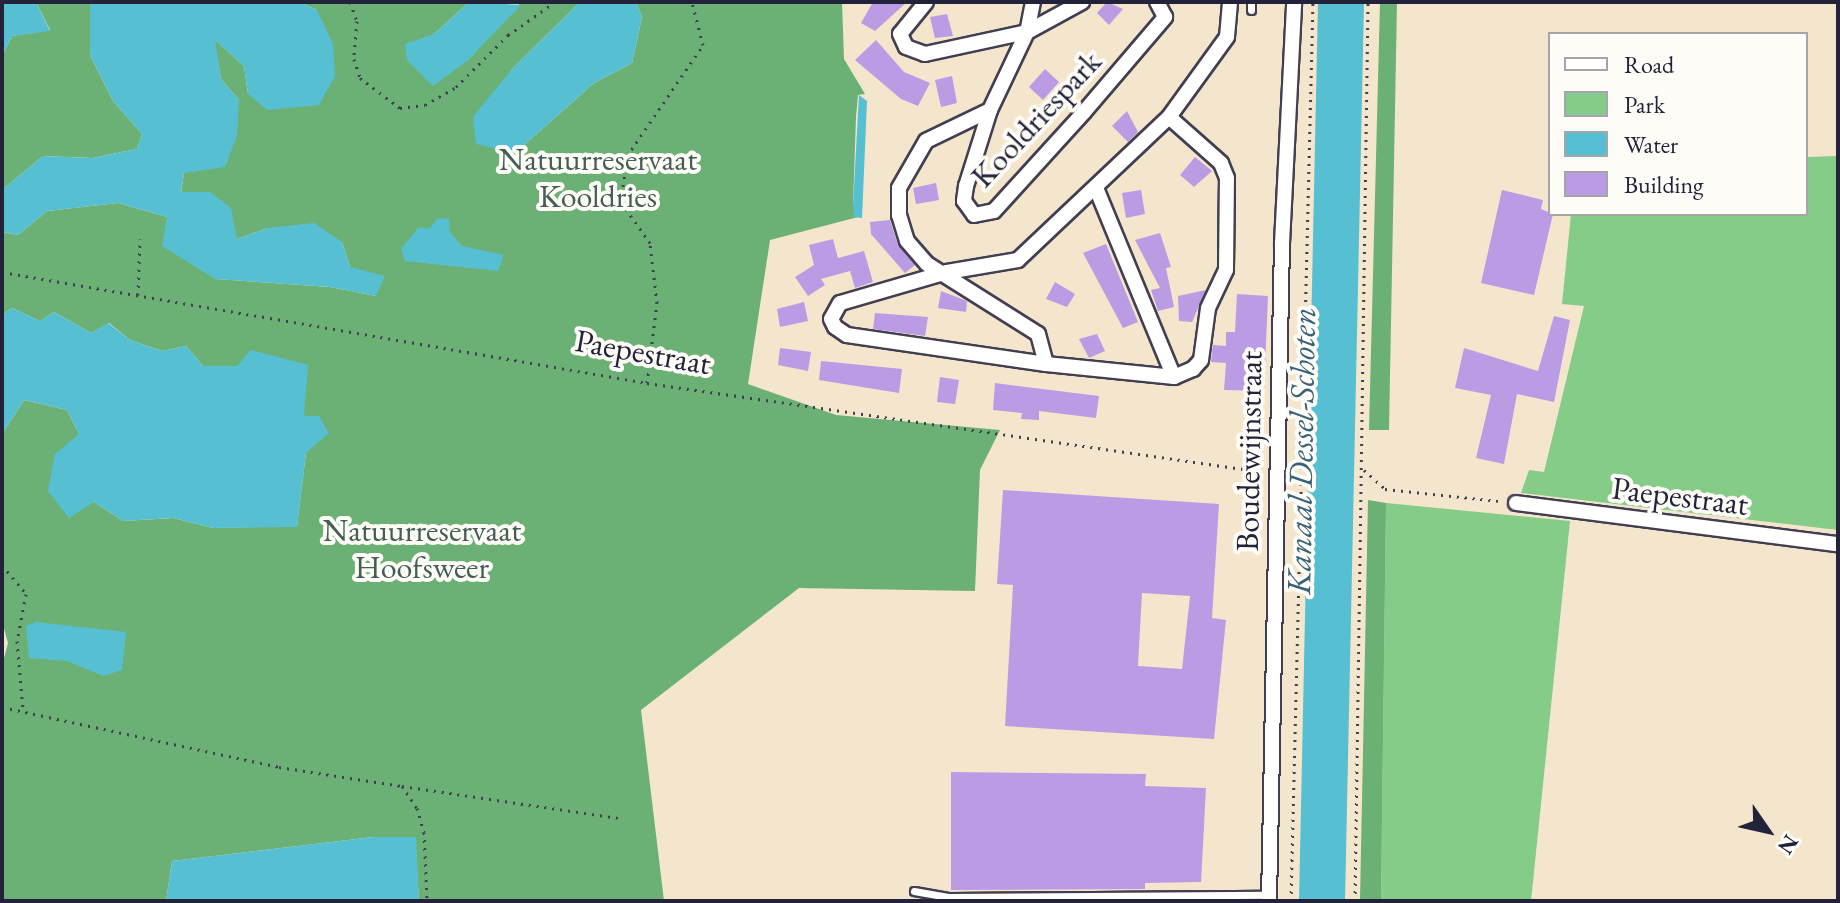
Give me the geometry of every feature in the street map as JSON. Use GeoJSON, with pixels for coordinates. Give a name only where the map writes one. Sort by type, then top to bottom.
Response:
{"type":"FeatureCollection","features":[{"type":"Feature","properties":{"kind":"street","name":"Kooldriespark"},"geometry":{"type":"LineString","coordinates":[[926,2],[900,34],[913,52],[925,54],[1027,32],[1082,2]]}},
{"type":"Feature","properties":{"kind":"street","name":"Kooldriespark"},"geometry":{"type":"LineString","coordinates":[[1033,2],[1027,32],[990,110],[966,186],[964,201],[974,215],[994,211],[1084,112],[1165,17],[1157,2]]}},
{"type":"Feature","properties":{"kind":"street"},"geometry":{"type":"LineString","coordinates":[[1169,117],[1221,163],[1227,178],[1226,270],[1208,308],[1201,360],[1174,377],[1046,364],[847,335],[831,319],[840,303],[947,272],[1018,260],[1169,117],[1227,37],[1230,2]]}},
{"type":"Feature","properties":{"kind":"street","name":"Boudewijnstraat"},"geometry":{"type":"LineString","coordinates":[[1269,898],[1276,474],[1294,2]]}},
{"type":"Feature","properties":{"kind":"street","name":"Kooldriespark"},"geometry":{"type":"LineString","coordinates":[[990,110],[926,141],[899,188],[899,215],[907,241],[927,264],[947,272],[1032,327],[1046,364]]}},
{"type":"Feature","properties":{"kind":"street"},"geometry":{"type":"LineString","coordinates":[[1096,188],[1174,377]]}},
{"type":"Feature","properties":{"kind":"street","name":"Paepestraat"},"geometry":{"type":"LineString","coordinates":[[1516,503],[1838,544]]}},
{"type":"Feature","properties":{"kind":"lane"},"geometry":{"type":"LineString","coordinates":[[914,891],[949,897],[1269,898]]}},
{"type":"Feature","properties":{"kind":"path"},"geometry":{"type":"LineString","coordinates":[[350,2],[357,21],[354,59],[360,78],[400,108],[425,105],[456,87],[508,35],[555,2]]}},
{"type":"Feature","properties":{"kind":"path"},"geometry":{"type":"LineString","coordinates":[[647,383],[657,303],[650,243],[621,202],[627,156],[703,45],[692,2]]}},
{"type":"Feature","properties":{"kind":"path"},"geometry":{"type":"LineString","coordinates":[[1291,901],[1313,2]]}},
{"type":"Feature","properties":{"kind":"path"},"geometry":{"type":"LineString","coordinates":[[1355,901],[1364,470],[1368,2]]}},
{"type":"Feature","properties":{"kind":"path"},"geometry":{"type":"LineString","coordinates":[[138,295],[140,239]]}},
{"type":"Feature","properties":{"kind":"path","name":"Paepestraat"},"geometry":{"type":"LineString","coordinates":[[2,272],[647,383],[1276,474]]}},
{"type":"Feature","properties":{"kind":"path"},"geometry":{"type":"LineString","coordinates":[[1364,470],[1385,489],[1516,503]]}},
{"type":"Feature","properties":{"kind":"path"},"geometry":{"type":"LineString","coordinates":[[2,565],[26,594],[17,641],[23,710]]}},
{"type":"Feature","properties":{"kind":"path"},"geometry":{"type":"LineString","coordinates":[[2,707],[279,767],[620,818]]}},
{"type":"Feature","properties":{"kind":"path"},"geometry":{"type":"LineString","coordinates":[[402,786],[417,808],[424,832],[427,901]]}},
{"type":"Feature","properties":{"kind":"green space"},"geometry":{"type":"Polygon","coordinates":[[[36,2],[90,2],[90,55],[113,101],[142,134],[137,149],[92,158],[43,156],[2,190],[2,56],[12,36],[50,30],[36,2]]]}},
{"type":"Feature","properties":{"kind":"green space"},"geometry":{"type":"Polygon","coordinates":[[[300,2],[469,2],[434,34],[467,61],[521,2],[580,2],[511,70],[515,153],[594,83],[632,63],[642,17],[636,2],[842,2],[844,59],[865,94],[858,95],[856,117],[853,205],[858,217],[770,240],[748,384],[836,415],[1000,430],[980,470],[975,591],[799,588],[641,710],[664,901],[419,901],[415,838],[373,837],[172,861],[166,901],[2,901],[2,666],[8,643],[2,621],[3,433],[24,400],[67,410],[79,434],[94,502],[123,521],[173,518],[213,528],[297,526],[306,453],[304,416],[237,367],[203,366],[186,346],[162,351],[130,340],[109,323],[91,333],[54,312],[40,321],[12,308],[2,315],[2,232],[18,235],[47,211],[118,203],[167,217],[215,279],[330,287],[376,296],[350,267],[342,242],[268,228],[237,239],[210,192],[181,193],[184,173],[239,100],[221,79],[214,39],[244,66],[248,94],[317,10],[300,2]]]}},
{"type":"Feature","properties":{"kind":"green space"},"geometry":{"type":"Polygon","coordinates":[[[1380,2],[1397,2],[1389,430],[1369,430],[1380,2]]]}},
{"type":"Feature","properties":{"kind":"green space"},"geometry":{"type":"Polygon","coordinates":[[[1838,156],[1838,530],[1521,493],[1529,470],[1544,472],[1584,306],[1562,304],[1571,216],[1808,216],[1808,157],[1838,156]]]}},
{"type":"Feature","properties":{"kind":"green space"},"geometry":{"type":"Polygon","coordinates":[[[1368,500],[1386,503],[1381,901],[1360,901],[1368,500]]]}},
{"type":"Feature","properties":{"kind":"green space"},"geometry":{"type":"Polygon","coordinates":[[[1386,503],[1570,521],[1531,901],[1381,901],[1386,503]]]}},
{"type":"Feature","properties":{"kind":"water"},"geometry":{"type":"Polygon","coordinates":[[[2,2],[36,2],[50,31],[12,36],[2,56],[2,2]]]}},
{"type":"Feature","properties":{"kind":"water"},"geometry":{"type":"Polygon","coordinates":[[[90,2],[300,2],[317,10],[333,44],[335,76],[319,105],[267,110],[248,94],[244,66],[215,40],[221,79],[239,100],[237,136],[225,167],[184,173],[181,192],[210,192],[231,208],[237,239],[268,228],[314,223],[342,242],[350,267],[385,276],[376,296],[330,287],[215,279],[162,246],[167,217],[118,203],[47,211],[18,235],[2,232],[2,190],[43,156],[92,158],[137,149],[142,134],[113,101],[90,55],[90,2]]]}},
{"type":"Feature","properties":{"kind":"water"},"geometry":{"type":"Polygon","coordinates":[[[469,2],[521,5],[467,61],[433,86],[407,60],[405,44],[434,34],[469,2]]]}},
{"type":"Feature","properties":{"kind":"water"},"geometry":{"type":"Polygon","coordinates":[[[580,2],[636,2],[642,17],[632,63],[594,83],[515,153],[476,144],[473,117],[511,70],[580,2]]]}},
{"type":"Feature","properties":{"kind":"water"},"geometry":{"type":"Polygon","coordinates":[[[1318,2],[1364,2],[1345,901],[1299,901],[1318,2]]]}},
{"type":"Feature","properties":{"kind":"water"},"geometry":{"type":"Polygon","coordinates":[[[859,95],[867,101],[862,218],[854,217],[853,205],[859,95]]]}},
{"type":"Feature","properties":{"kind":"water"},"geometry":{"type":"Polygon","coordinates":[[[449,218],[450,232],[462,246],[504,255],[498,271],[405,261],[401,249],[418,228],[430,228],[437,219],[449,218]]]}},
{"type":"Feature","properties":{"kind":"water"},"geometry":{"type":"Polygon","coordinates":[[[12,308],[40,321],[54,312],[91,333],[108,323],[130,340],[162,351],[186,346],[203,366],[237,366],[251,350],[308,365],[304,416],[319,416],[329,433],[306,453],[297,527],[213,528],[173,518],[123,521],[94,502],[69,518],[48,491],[55,454],[79,434],[67,410],[24,400],[3,433],[2,475],[2,315],[12,308]]]}},
{"type":"Feature","properties":{"kind":"water"},"geometry":{"type":"Polygon","coordinates":[[[36,622],[126,632],[122,670],[103,676],[67,661],[29,658],[26,626],[36,622]]]}},
{"type":"Feature","properties":{"kind":"water"},"geometry":{"type":"Polygon","coordinates":[[[373,837],[416,837],[419,901],[166,901],[172,861],[373,837]]]}},
{"type":"Feature","properties":{"kind":"building"},"geometry":{"type":"Polygon","coordinates":[[[873,2],[907,2],[875,31],[861,23],[873,2]]]}},
{"type":"Feature","properties":{"kind":"building"},"geometry":{"type":"Polygon","coordinates":[[[1107,2],[1123,9],[1109,25],[1097,13],[1107,2]]]}},
{"type":"Feature","properties":{"kind":"building"},"geometry":{"type":"Polygon","coordinates":[[[947,14],[953,36],[935,38],[930,17],[947,14]]]}},
{"type":"Feature","properties":{"kind":"building"},"geometry":{"type":"Polygon","coordinates":[[[876,40],[904,72],[930,83],[918,106],[901,99],[855,60],[876,40]]]}},
{"type":"Feature","properties":{"kind":"building"},"geometry":{"type":"Polygon","coordinates":[[[1045,69],[1059,82],[1043,100],[1029,87],[1045,69]]]}},
{"type":"Feature","properties":{"kind":"building"},"geometry":{"type":"Polygon","coordinates":[[[952,76],[957,103],[941,107],[935,80],[952,76]]]}},
{"type":"Feature","properties":{"kind":"building"},"geometry":{"type":"Polygon","coordinates":[[[1127,111],[1138,132],[1128,142],[1112,126],[1127,111]]]}},
{"type":"Feature","properties":{"kind":"building"},"geometry":{"type":"Polygon","coordinates":[[[1195,157],[1212,171],[1194,187],[1180,175],[1195,157]]]}},
{"type":"Feature","properties":{"kind":"building"},"geometry":{"type":"Polygon","coordinates":[[[936,183],[939,200],[916,204],[913,188],[936,183]]]}},
{"type":"Feature","properties":{"kind":"building"},"geometry":{"type":"Polygon","coordinates":[[[1141,190],[1145,214],[1126,218],[1122,193],[1141,190]]]}},
{"type":"Feature","properties":{"kind":"building"},"geometry":{"type":"Polygon","coordinates":[[[1502,190],[1543,200],[1541,209],[1553,216],[1534,295],[1481,283],[1502,190]]]}},
{"type":"Feature","properties":{"kind":"building"},"geometry":{"type":"Polygon","coordinates":[[[890,220],[898,245],[915,265],[905,273],[871,234],[870,222],[890,220]]]}},
{"type":"Feature","properties":{"kind":"building"},"geometry":{"type":"Polygon","coordinates":[[[1160,233],[1171,267],[1166,268],[1174,307],[1158,311],[1151,290],[1160,288],[1135,240],[1160,233]]]}},
{"type":"Feature","properties":{"kind":"building"},"geometry":{"type":"Polygon","coordinates":[[[833,239],[838,258],[864,251],[873,282],[855,288],[850,271],[821,279],[825,285],[808,296],[795,277],[814,265],[809,245],[833,239]]]}},
{"type":"Feature","properties":{"kind":"building"},"geometry":{"type":"Polygon","coordinates":[[[1106,244],[1138,322],[1123,328],[1083,253],[1106,244]]]}},
{"type":"Feature","properties":{"kind":"building"},"geometry":{"type":"Polygon","coordinates":[[[1055,282],[1075,294],[1067,307],[1046,299],[1055,282]]]}},
{"type":"Feature","properties":{"kind":"building"},"geometry":{"type":"Polygon","coordinates":[[[1206,290],[1192,322],[1179,321],[1178,296],[1206,290]]]}},
{"type":"Feature","properties":{"kind":"building"},"geometry":{"type":"Polygon","coordinates":[[[941,291],[967,301],[966,312],[938,308],[941,291]]]}},
{"type":"Feature","properties":{"kind":"building"},"geometry":{"type":"Polygon","coordinates":[[[1237,294],[1268,296],[1264,391],[1224,390],[1226,363],[1211,362],[1213,345],[1226,346],[1226,332],[1235,332],[1237,294]]]}},
{"type":"Feature","properties":{"kind":"building"},"geometry":{"type":"Polygon","coordinates":[[[804,302],[808,321],[780,327],[777,309],[804,302]]]}},
{"type":"Feature","properties":{"kind":"building"},"geometry":{"type":"Polygon","coordinates":[[[875,313],[928,317],[925,336],[873,329],[875,313]]]}},
{"type":"Feature","properties":{"kind":"building"},"geometry":{"type":"Polygon","coordinates":[[[1554,316],[1570,320],[1554,402],[1517,394],[1504,464],[1476,458],[1491,395],[1455,388],[1464,348],[1538,371],[1554,316]]]}},
{"type":"Feature","properties":{"kind":"building"},"geometry":{"type":"Polygon","coordinates":[[[1097,334],[1105,351],[1089,358],[1079,339],[1097,334]]]}},
{"type":"Feature","properties":{"kind":"building"},"geometry":{"type":"Polygon","coordinates":[[[780,348],[811,352],[808,371],[778,365],[780,348]]]}},
{"type":"Feature","properties":{"kind":"building"},"geometry":{"type":"Polygon","coordinates":[[[821,361],[902,369],[899,393],[819,380],[821,361]]]}},
{"type":"Feature","properties":{"kind":"building"},"geometry":{"type":"Polygon","coordinates":[[[940,377],[959,380],[955,404],[937,402],[940,377]]]}},
{"type":"Feature","properties":{"kind":"building"},"geometry":{"type":"Polygon","coordinates":[[[995,383],[1099,396],[1096,418],[1039,411],[1039,420],[1021,419],[1022,413],[993,410],[995,383]]]}},
{"type":"Feature","properties":{"kind":"building"},"geometry":{"type":"Polygon","coordinates":[[[1003,490],[1219,504],[1212,618],[1226,620],[1214,739],[1005,726],[1013,585],[997,584],[1003,490]],[[1142,593],[1138,666],[1182,669],[1190,596],[1142,593]]]}},
{"type":"Feature","properties":{"kind":"building"},"geometry":{"type":"Polygon","coordinates":[[[951,772],[1146,774],[1145,786],[1206,788],[1201,882],[1145,883],[1145,889],[951,890],[951,772]]]}},
{"type":"Feature","properties":{"kind":"park label","name":"Natuurreservaat Kooldries"},"geometry":{"type":"Point","coordinates":[598,178]}},
{"type":"Feature","properties":{"kind":"park label","name":"Natuurreservaat Hoofsweer"},"geometry":{"type":"Point","coordinates":[422,550]}},
{"type":"Feature","properties":{"kind":"water label","name":"Kanaal Dessel-Schoten"},"geometry":{"type":"Point","coordinates":[1301,451]}}]}
